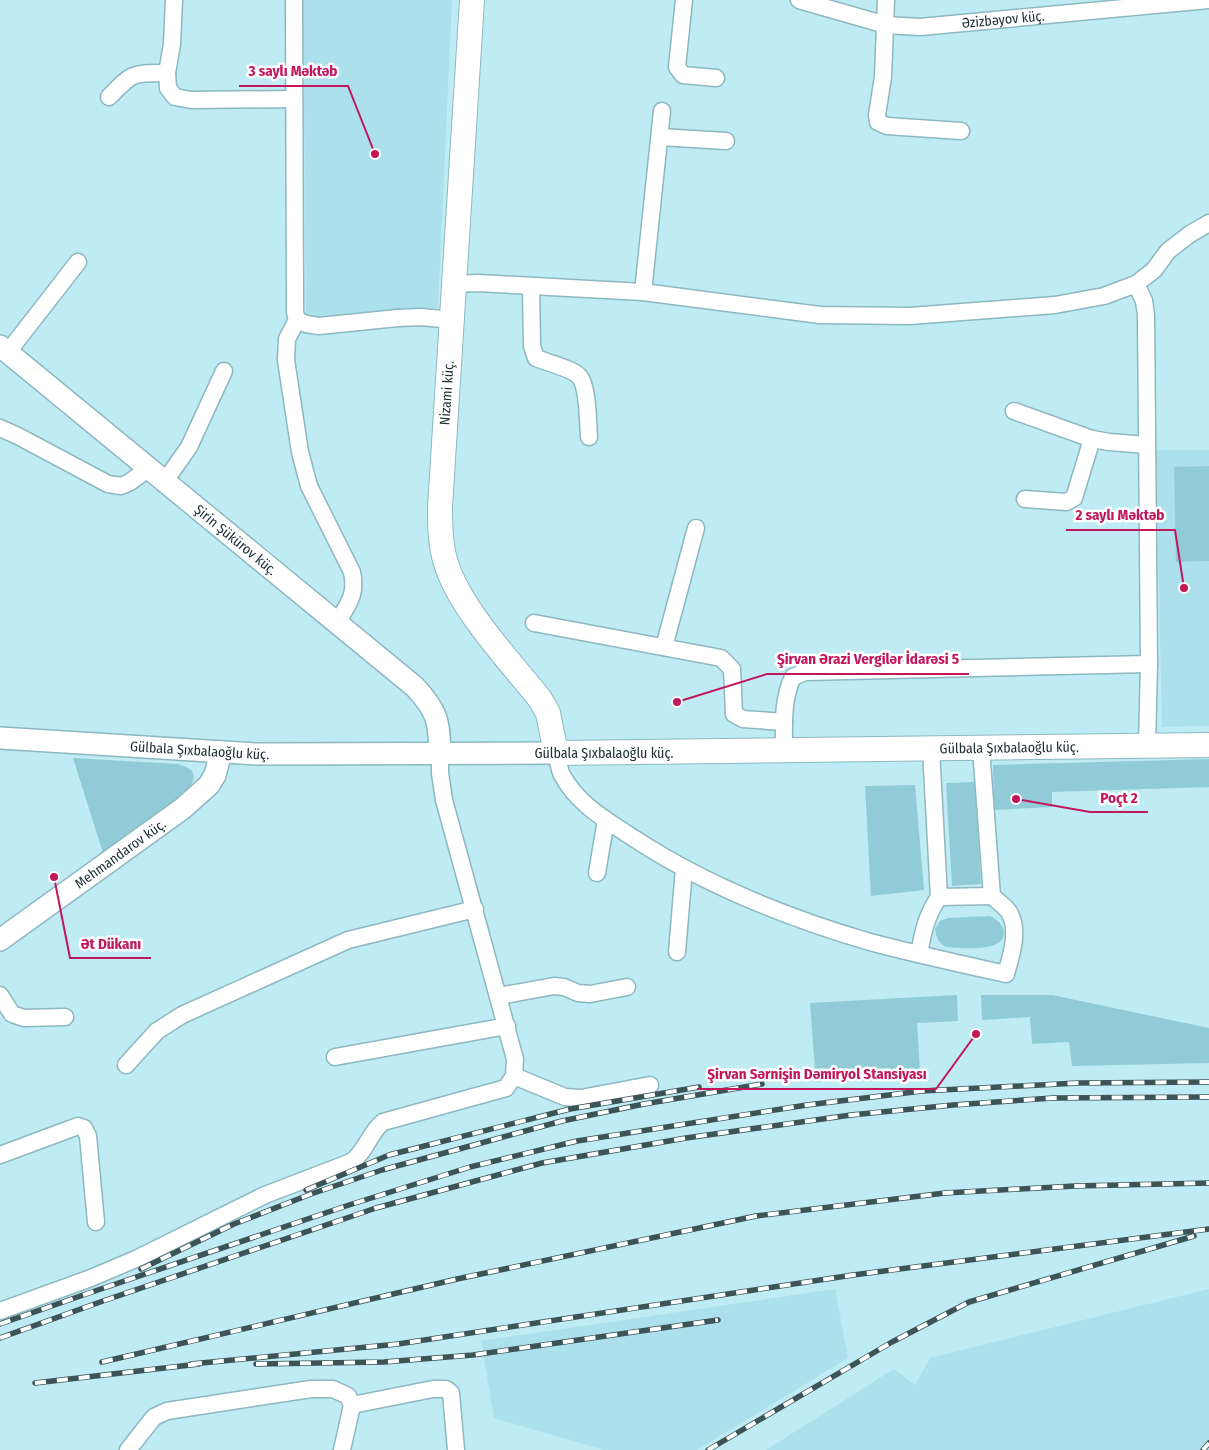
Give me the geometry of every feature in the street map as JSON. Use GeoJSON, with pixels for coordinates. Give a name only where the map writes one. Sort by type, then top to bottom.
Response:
{"type":"FeatureCollection","features":[{"type":"Feature","properties":{"kind":"main road","name":"Nizami küç."},"geometry":{"type":"LineString","coordinates":[[472,0],[440,507],[440,533],[444,558],[453,582],[471,612],[540,699],[548,713],[556,753]]}},
{"type":"Feature","properties":{"kind":"main road","name":"Gülbala Şıxbalaoğlu küç."},"geometry":{"type":"LineString","coordinates":[[556,753],[1209,745]]}},
{"type":"Feature","properties":{"kind":"street"},"geometry":{"type":"LineString","coordinates":[[174,0],[173,35],[167,73],[168,88],[175,97],[191,100],[294,99]]}},
{"type":"Feature","properties":{"kind":"street"},"geometry":{"type":"LineString","coordinates":[[294,0],[295,312],[297,320],[287,339],[286,360],[300,452],[309,486],[352,572],[355,585],[352,598],[336,623]]}},
{"type":"Feature","properties":{"kind":"street"},"geometry":{"type":"LineString","coordinates":[[684,0],[677,66],[683,75],[716,78]]}},
{"type":"Feature","properties":{"kind":"street","name":"Əzizbəyov küç."},"geometry":{"type":"LineString","coordinates":[[798,0],[886,25],[920,27],[1209,0]]}},
{"type":"Feature","properties":{"kind":"street"},"geometry":{"type":"LineString","coordinates":[[886,0],[883,77],[877,115],[878,122],[888,126],[961,131]]}},
{"type":"Feature","properties":{"kind":"street"},"geometry":{"type":"LineString","coordinates":[[109,97],[128,77],[140,73],[167,73]]}},
{"type":"Feature","properties":{"kind":"street"},"geometry":{"type":"LineString","coordinates":[[643,292],[662,111]]}},
{"type":"Feature","properties":{"kind":"street"},"geometry":{"type":"LineString","coordinates":[[660,136],[726,141]]}},
{"type":"Feature","properties":{"kind":"street"},"geometry":{"type":"LineString","coordinates":[[454,284],[478,283],[643,292],[820,315],[910,316],[1055,305],[1104,296],[1136,284],[1154,270],[1168,251],[1190,234],[1209,223]]}},
{"type":"Feature","properties":{"kind":"street"},"geometry":{"type":"LineString","coordinates":[[4,349],[78,262]]}},
{"type":"Feature","properties":{"kind":"street"},"geometry":{"type":"LineString","coordinates":[[1136,284],[1144,301],[1146,314],[1149,664],[1147,745]]}},
{"type":"Feature","properties":{"kind":"street"},"geometry":{"type":"LineString","coordinates":[[531,287],[532,346],[536,358],[580,377],[584,385],[589,437]]}},
{"type":"Feature","properties":{"kind":"street"},"geometry":{"type":"LineString","coordinates":[[297,320],[319,326],[398,318],[422,317],[452,320]]}},
{"type":"Feature","properties":{"kind":"street","name":"Şirin Şükürov küç."},"geometry":{"type":"LineString","coordinates":[[4,349],[415,687],[428,701],[436,714],[440,753]]}},
{"type":"Feature","properties":{"kind":"street"},"geometry":{"type":"LineString","coordinates":[[0,428],[108,484],[121,486],[157,475],[189,447],[224,372]]}},
{"type":"Feature","properties":{"kind":"street"},"geometry":{"type":"LineString","coordinates":[[1014,411],[1092,439],[1147,445]]}},
{"type":"Feature","properties":{"kind":"street"},"geometry":{"type":"LineString","coordinates":[[1025,499],[1066,502],[1074,498],[1092,439]]}},
{"type":"Feature","properties":{"kind":"street"},"geometry":{"type":"LineString","coordinates":[[664,647],[696,528]]}},
{"type":"Feature","properties":{"kind":"street"},"geometry":{"type":"LineString","coordinates":[[534,623],[721,658],[732,669],[734,714],[743,719],[784,722]]}},
{"type":"Feature","properties":{"kind":"street"},"geometry":{"type":"LineString","coordinates":[[784,750],[784,722],[788,688],[793,677],[805,672],[1149,664]]}},
{"type":"Feature","properties":{"kind":"street","name":"Gülbala Şıxbalaoğlu küç."},"geometry":{"type":"LineString","coordinates":[[0,738],[256,754],[556,753]]}},
{"type":"Feature","properties":{"kind":"street"},"geometry":{"type":"LineString","coordinates":[[556,753],[561,774],[583,803],[606,820],[684,869],[753,901],[870,942],[1006,974],[1013,946],[1014,928],[1009,912],[992,896],[981,748]]}},
{"type":"Feature","properties":{"kind":"street"},"geometry":{"type":"LineString","coordinates":[[919,954],[923,931],[930,911],[939,897],[931,749]]}},
{"type":"Feature","properties":{"kind":"street","name":"Mehmandarov küç."},"geometry":{"type":"LineString","coordinates":[[0,940],[182,809],[208,785],[215,775],[221,752]]}},
{"type":"Feature","properties":{"kind":"street"},"geometry":{"type":"LineString","coordinates":[[0,1311],[91,1278],[138,1258],[265,1196],[351,1162],[358,1157],[370,1135],[382,1122],[506,1088],[514,1076],[516,1059],[444,800],[440,773],[440,753]]}},
{"type":"Feature","properties":{"kind":"street"},"geometry":{"type":"LineString","coordinates":[[597,874],[606,820]]}},
{"type":"Feature","properties":{"kind":"street"},"geometry":{"type":"LineString","coordinates":[[677,952],[684,869]]}},
{"type":"Feature","properties":{"kind":"street"},"geometry":{"type":"LineString","coordinates":[[939,897],[992,896]]}},
{"type":"Feature","properties":{"kind":"street"},"geometry":{"type":"LineString","coordinates":[[126,1065],[157,1031],[182,1015],[348,940],[475,909]]}},
{"type":"Feature","properties":{"kind":"street"},"geometry":{"type":"LineString","coordinates":[[499,996],[554,986],[564,987],[578,993],[590,994],[627,987]]}},
{"type":"Feature","properties":{"kind":"street"},"geometry":{"type":"LineString","coordinates":[[0,995],[12,1014],[24,1018],[65,1017]]}},
{"type":"Feature","properties":{"kind":"street"},"geometry":{"type":"LineString","coordinates":[[335,1057],[507,1026]]}},
{"type":"Feature","properties":{"kind":"street"},"geometry":{"type":"LineString","coordinates":[[514,1076],[565,1097],[581,1098],[650,1084]]}},
{"type":"Feature","properties":{"kind":"street"},"geometry":{"type":"LineString","coordinates":[[0,1155],[78,1126],[84,1128],[88,1136],[96,1222]]}},
{"type":"Feature","properties":{"kind":"street"},"geometry":{"type":"LineString","coordinates":[[128,1450],[154,1417],[167,1411],[311,1389],[333,1390],[348,1396],[352,1405],[342,1450]]}},
{"type":"Feature","properties":{"kind":"street"},"geometry":{"type":"LineString","coordinates":[[352,1405],[433,1389],[446,1389],[451,1393],[456,1450]]}},
{"type":"Feature","properties":{"kind":"shaded area"},"geometry":{"type":"Polygon","coordinates":[[[303,0],[452,0],[438,308],[306,317],[303,0]]]}},
{"type":"Feature","properties":{"kind":"shaded area"},"geometry":{"type":"Polygon","coordinates":[[[1156,450],[1209,450],[1209,726],[1162,727],[1156,450]]]}},
{"type":"Feature","properties":{"kind":"shaded area"},"geometry":{"type":"Polygon","coordinates":[[[1209,466],[1209,561],[1176,562],[1174,467],[1209,466]]]}},
{"type":"Feature","properties":{"kind":"shaded area"},"geometry":{"type":"Polygon","coordinates":[[[73,758],[178,764],[191,770],[194,776],[188,790],[103,853],[73,758]]]}},
{"type":"Feature","properties":{"kind":"shaded area"},"geometry":{"type":"Polygon","coordinates":[[[1209,759],[1209,787],[1052,792],[1052,807],[994,810],[993,765],[1209,759]]]}},
{"type":"Feature","properties":{"kind":"shaded area"},"geometry":{"type":"Polygon","coordinates":[[[975,782],[981,884],[952,886],[946,783],[975,782]]]}},
{"type":"Feature","properties":{"kind":"shaded area"},"geometry":{"type":"Polygon","coordinates":[[[915,785],[924,890],[871,896],[865,786],[915,785]]]}},
{"type":"Feature","properties":{"kind":"shaded area"},"geometry":{"type":"Polygon","coordinates":[[[990,916],[1003,927],[1004,936],[997,944],[987,947],[960,948],[944,946],[939,941],[935,929],[940,921],[948,918],[990,916]]]}},
{"type":"Feature","properties":{"kind":"shaded area"},"geometry":{"type":"Polygon","coordinates":[[[957,995],[958,1021],[917,1023],[920,1071],[816,1082],[810,1003],[957,995]]]}},
{"type":"Feature","properties":{"kind":"shaded area"},"geometry":{"type":"Polygon","coordinates":[[[981,995],[1052,995],[1209,1028],[1209,1063],[1072,1066],[1069,1042],[1032,1044],[1030,1017],[982,1020],[981,995]]]}},
{"type":"Feature","properties":{"kind":"shaded area"},"geometry":{"type":"Polygon","coordinates":[[[835,1289],[848,1358],[697,1450],[604,1450],[494,1418],[481,1341],[835,1289]]]}},
{"type":"Feature","properties":{"kind":"shaded area"},"geometry":{"type":"Polygon","coordinates":[[[1209,1289],[1209,1450],[766,1450],[894,1369],[915,1385],[930,1358],[1209,1289]]]}},
{"type":"Feature","properties":{"kind":"railway"},"geometry":{"type":"LineString","coordinates":[[0,1324],[349,1205],[470,1167],[577,1141],[807,1105],[922,1091],[1078,1083],[1209,1082]]}},
{"type":"Feature","properties":{"kind":"railway"},"geometry":{"type":"LineString","coordinates":[[141,1269],[234,1224],[311,1194],[382,1170],[562,1121],[644,1104],[762,1084]]}},
{"type":"Feature","properties":{"kind":"railway"},"geometry":{"type":"LineString","coordinates":[[306,1190],[389,1155],[570,1109],[699,1087]]}},
{"type":"Feature","properties":{"kind":"railway"},"geometry":{"type":"LineString","coordinates":[[0,1338],[376,1208],[542,1163],[686,1138],[851,1115],[1053,1098],[1209,1097]]}},
{"type":"Feature","properties":{"kind":"railway"},"geometry":{"type":"LineString","coordinates":[[102,1362],[457,1279],[756,1216],[945,1193],[1075,1186],[1209,1183]]}},
{"type":"Feature","properties":{"kind":"railway"},"geometry":{"type":"LineString","coordinates":[[191,1364],[398,1344],[853,1275],[1209,1229]]}},
{"type":"Feature","properties":{"kind":"railway"},"geometry":{"type":"LineString","coordinates":[[708,1450],[892,1342],[969,1302],[1194,1236]]}},
{"type":"Feature","properties":{"kind":"railway"},"geometry":{"type":"LineString","coordinates":[[256,1364],[384,1362],[473,1355],[718,1320]]}},
{"type":"Feature","properties":{"kind":"railway"},"geometry":{"type":"LineString","coordinates":[[35,1383],[199,1364]]}},
{"type":"Feature","properties":{"kind":"railway"},"geometry":{"type":"LineString","coordinates":[[1203,1450],[1209,1443]]}},
{"type":"Feature","properties":{"kind":"place","name":"3 saylı Məktəb"},"geometry":{"type":"Point","coordinates":[375,154]}},
{"type":"Feature","properties":{"kind":"place","name":"2 saylı Məktəb"},"geometry":{"type":"Point","coordinates":[1184,588]}},
{"type":"Feature","properties":{"kind":"place","name":"Şirvan Ərazi Vergilər İdarəsi 5"},"geometry":{"type":"Point","coordinates":[677,702]}},
{"type":"Feature","properties":{"kind":"place","name":"Poçt 2"},"geometry":{"type":"Point","coordinates":[1016,799]}},
{"type":"Feature","properties":{"kind":"place","name":"Ət Dükanı"},"geometry":{"type":"Point","coordinates":[54,877]}},
{"type":"Feature","properties":{"kind":"place","name":"Şirvan Sərnişin Dəmiryol Stansiyası"},"geometry":{"type":"Point","coordinates":[976,1034]}}]}
